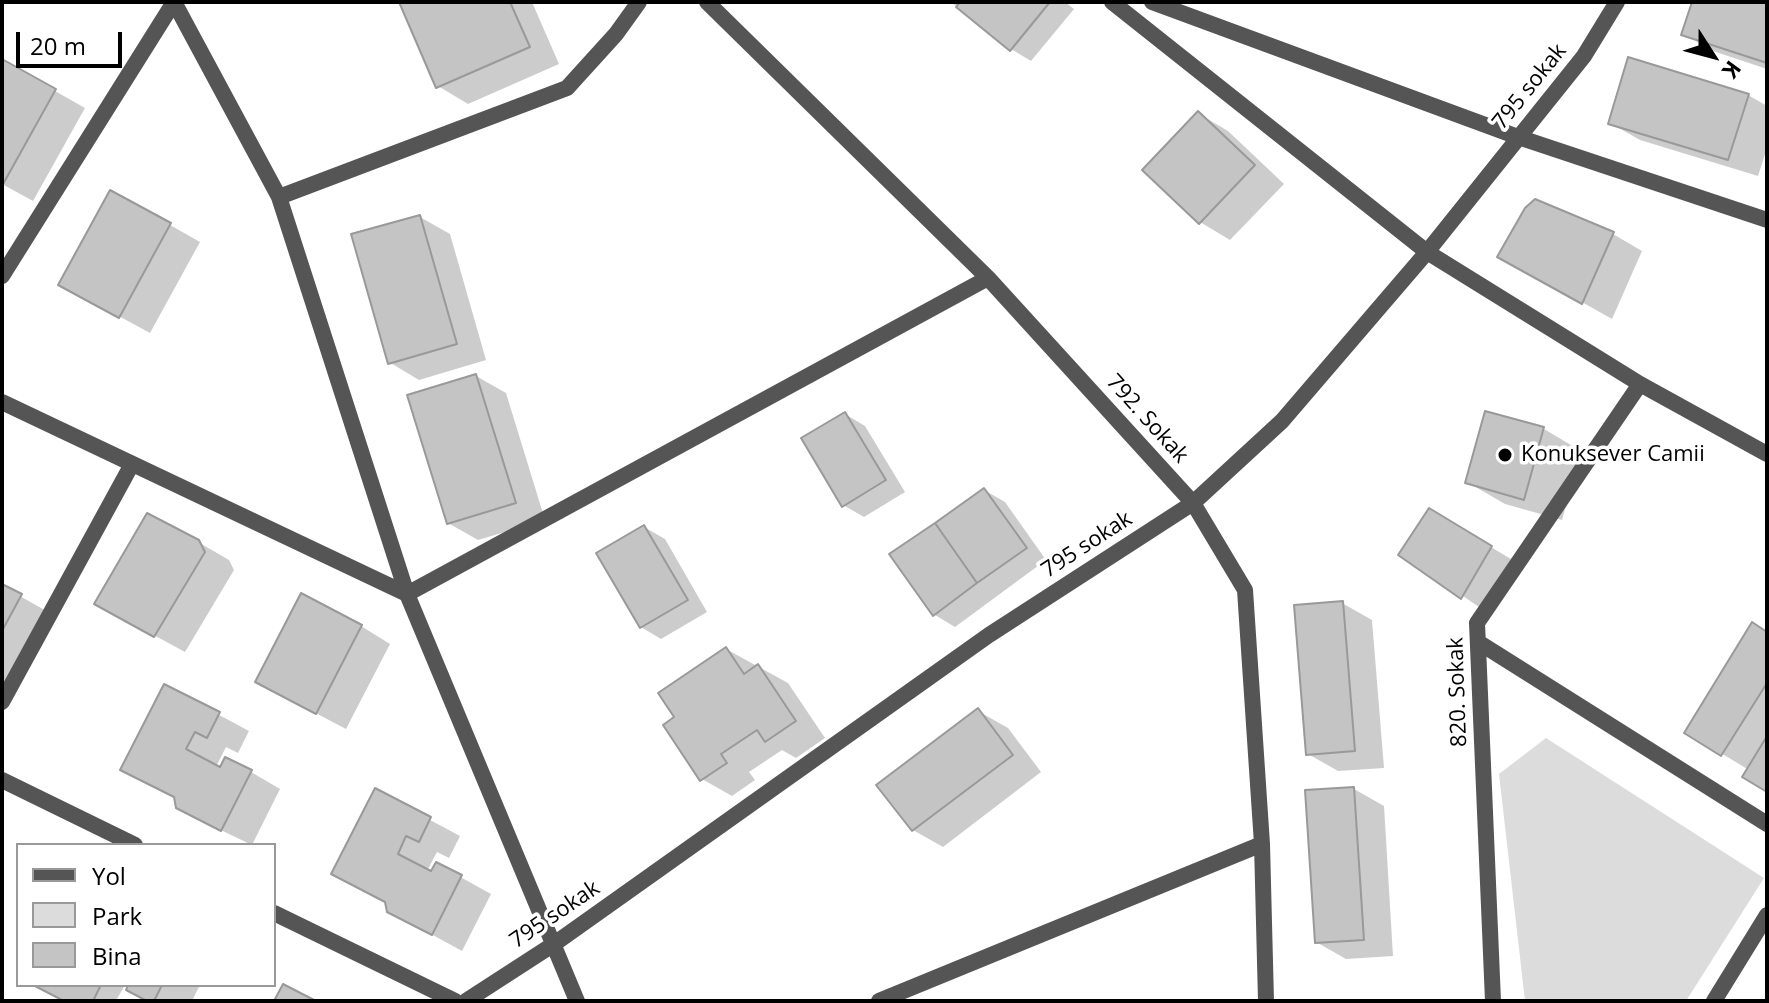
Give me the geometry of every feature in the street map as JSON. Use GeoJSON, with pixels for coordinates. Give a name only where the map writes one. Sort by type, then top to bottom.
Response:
{"type":"FeatureCollection","features":[{"type":"Feature","properties":{"kind":"street"},"geometry":{"type":"LineString","coordinates":[[2,276],[174,2],[279,197],[407,594],[577,1001]]}},
{"type":"Feature","properties":{"kind":"street"},"geometry":{"type":"LineString","coordinates":[[279,197],[567,88],[616,34],[639,2]]}},
{"type":"Feature","properties":{"kind":"street","name":"792. Sokak"},"geometry":{"type":"LineString","coordinates":[[707,2],[988,278],[1193,503],[1245,590],[1262,844],[1266,1001]]}},
{"type":"Feature","properties":{"kind":"street"},"geometry":{"type":"LineString","coordinates":[[1112,2],[1427,252],[1640,384],[1767,454]]}},
{"type":"Feature","properties":{"kind":"street"},"geometry":{"type":"LineString","coordinates":[[1152,2],[1518,137],[1767,220]]}},
{"type":"Feature","properties":{"kind":"street","name":"795 sokak"},"geometry":{"type":"LineString","coordinates":[[466,1001],[554,944],[989,635],[1193,503],[1282,421],[1427,252],[1584,56],[1617,2]]}},
{"type":"Feature","properties":{"kind":"street"},"geometry":{"type":"LineString","coordinates":[[407,594],[988,278]]}},
{"type":"Feature","properties":{"kind":"street","name":"820. Sokak"},"geometry":{"type":"LineString","coordinates":[[1493,1001],[1477,623],[1640,384]]}},
{"type":"Feature","properties":{"kind":"street"},"geometry":{"type":"LineString","coordinates":[[2,402],[407,594]]}},
{"type":"Feature","properties":{"kind":"street"},"geometry":{"type":"LineString","coordinates":[[2,702],[132,464]]}},
{"type":"Feature","properties":{"kind":"street"},"geometry":{"type":"LineString","coordinates":[[1478,642],[1767,824]]}},
{"type":"Feature","properties":{"kind":"street"},"geometry":{"type":"LineString","coordinates":[[2,780],[131,843]]}},
{"type":"Feature","properties":{"kind":"street"},"geometry":{"type":"LineString","coordinates":[[879,1001],[901,996],[1262,844]]}},
{"type":"Feature","properties":{"kind":"street"},"geometry":{"type":"LineString","coordinates":[[276,914],[455,1001]]}},
{"type":"Feature","properties":{"kind":"street"},"geometry":{"type":"LineString","coordinates":[[1714,1001],[1767,915]]}},
{"type":"Feature","properties":{"kind":"green space"},"geometry":{"type":"Polygon","coordinates":[[[1546,738],[1764,878],[1686,1001],[1525,1001],[1499,774],[1546,738]]]}},
{"type":"Feature","properties":{"kind":"building"},"geometry":{"type":"Polygon","coordinates":[[[399,2],[510,2],[530,47],[436,88],[399,2]]]}},
{"type":"Feature","properties":{"kind":"building"},"geometry":{"type":"Polygon","coordinates":[[[960,2],[1050,2],[1010,51],[956,7],[960,2]]]}},
{"type":"Feature","properties":{"kind":"building"},"geometry":{"type":"Polygon","coordinates":[[[1692,2],[1767,2],[1767,63],[1681,35],[1692,2]]]}},
{"type":"Feature","properties":{"kind":"building"},"geometry":{"type":"Polygon","coordinates":[[[1628,57],[1749,94],[1728,160],[1608,124],[1628,57]]]}},
{"type":"Feature","properties":{"kind":"building"},"geometry":{"type":"Polygon","coordinates":[[[2,59],[56,89],[2,186],[2,59]]]}},
{"type":"Feature","properties":{"kind":"building"},"geometry":{"type":"Polygon","coordinates":[[[1198,111],[1255,165],[1199,224],[1142,170],[1198,111]]]}},
{"type":"Feature","properties":{"kind":"building"},"geometry":{"type":"Polygon","coordinates":[[[110,190],[171,223],[119,318],[58,285],[110,190]]]}},
{"type":"Feature","properties":{"kind":"building"},"geometry":{"type":"Polygon","coordinates":[[[1535,199],[1614,232],[1582,304],[1497,257],[1525,208],[1535,199]]]}},
{"type":"Feature","properties":{"kind":"building"},"geometry":{"type":"Polygon","coordinates":[[[420,215],[457,344],[388,364],[351,234],[420,215]]]}},
{"type":"Feature","properties":{"kind":"building"},"geometry":{"type":"Polygon","coordinates":[[[476,374],[516,503],[447,524],[407,395],[476,374]]]}},
{"type":"Feature","properties":{"kind":"building","name":"Konuksever Camii"},"geometry":{"type":"Polygon","coordinates":[[[1485,411],[1544,427],[1524,500],[1465,483],[1485,411]]]}},
{"type":"Feature","properties":{"kind":"building"},"geometry":{"type":"Polygon","coordinates":[[[845,412],[886,480],[842,507],[801,438],[845,412]]]}},
{"type":"Feature","properties":{"kind":"building"},"geometry":{"type":"Polygon","coordinates":[[[984,488],[1027,548],[977,583],[935,523],[984,488]]]}},
{"type":"Feature","properties":{"kind":"building"},"geometry":{"type":"Polygon","coordinates":[[[1429,508],[1492,546],[1461,599],[1398,555],[1429,508]]]}},
{"type":"Feature","properties":{"kind":"building"},"geometry":{"type":"Polygon","coordinates":[[[147,513],[199,540],[205,552],[154,637],[94,604],[147,513]]]}},
{"type":"Feature","properties":{"kind":"building"},"geometry":{"type":"Polygon","coordinates":[[[935,523],[977,583],[933,616],[889,554],[935,523]]]}},
{"type":"Feature","properties":{"kind":"building"},"geometry":{"type":"Polygon","coordinates":[[[644,525],[688,600],[640,628],[596,553],[644,525]]]}},
{"type":"Feature","properties":{"kind":"building"},"geometry":{"type":"Polygon","coordinates":[[[2,584],[22,594],[2,631],[2,584]]]}},
{"type":"Feature","properties":{"kind":"building"},"geometry":{"type":"Polygon","coordinates":[[[301,593],[362,625],[316,714],[255,682],[301,593]]]}},
{"type":"Feature","properties":{"kind":"building"},"geometry":{"type":"Polygon","coordinates":[[[1343,601],[1355,751],[1306,755],[1294,605],[1343,601]]]}},
{"type":"Feature","properties":{"kind":"building"},"geometry":{"type":"Polygon","coordinates":[[[1752,622],[1767,632],[1767,683],[1721,756],[1684,733],[1752,622]]]}},
{"type":"Feature","properties":{"kind":"building"},"geometry":{"type":"Polygon","coordinates":[[[726,647],[744,674],[758,664],[796,721],[765,742],[757,730],[721,754],[727,763],[700,781],[663,725],[674,717],[658,693],[726,647]]]}},
{"type":"Feature","properties":{"kind":"building"},"geometry":{"type":"Polygon","coordinates":[[[164,684],[220,712],[207,738],[195,732],[186,749],[220,767],[225,757],[252,770],[221,831],[176,808],[174,797],[120,770],[164,684]]]}},
{"type":"Feature","properties":{"kind":"building"},"geometry":{"type":"Polygon","coordinates":[[[978,708],[1013,755],[912,831],[876,785],[978,708]]]}},
{"type":"Feature","properties":{"kind":"building"},"geometry":{"type":"Polygon","coordinates":[[[1767,736],[1767,792],[1742,777],[1767,736]]]}},
{"type":"Feature","properties":{"kind":"building"},"geometry":{"type":"Polygon","coordinates":[[[1354,787],[1364,940],[1315,943],[1305,790],[1354,787]]]}},
{"type":"Feature","properties":{"kind":"building"},"geometry":{"type":"Polygon","coordinates":[[[375,788],[431,817],[419,842],[406,836],[398,854],[431,871],[436,862],[462,875],[432,935],[387,912],[385,902],[331,874],[375,788]]]}},
{"type":"Feature","properties":{"kind":"building"},"geometry":{"type":"Polygon","coordinates":[[[283,984],[316,1001],[274,1001],[283,984]]]}},
{"type":"Feature","properties":{"kind":"building"},"geometry":{"type":"Polygon","coordinates":[[[37,987],[100,987],[93,1001],[64,1001],[37,987]]]}},
{"type":"Feature","properties":{"kind":"building"},"geometry":{"type":"Polygon","coordinates":[[[127,987],[161,987],[154,1001],[147,1001],[126,990],[127,987]]]}},
{"type":"Feature","properties":{"kind":"place","name":"Konuksever Camii"},"geometry":{"type":"Point","coordinates":[1505,455]}}]}
